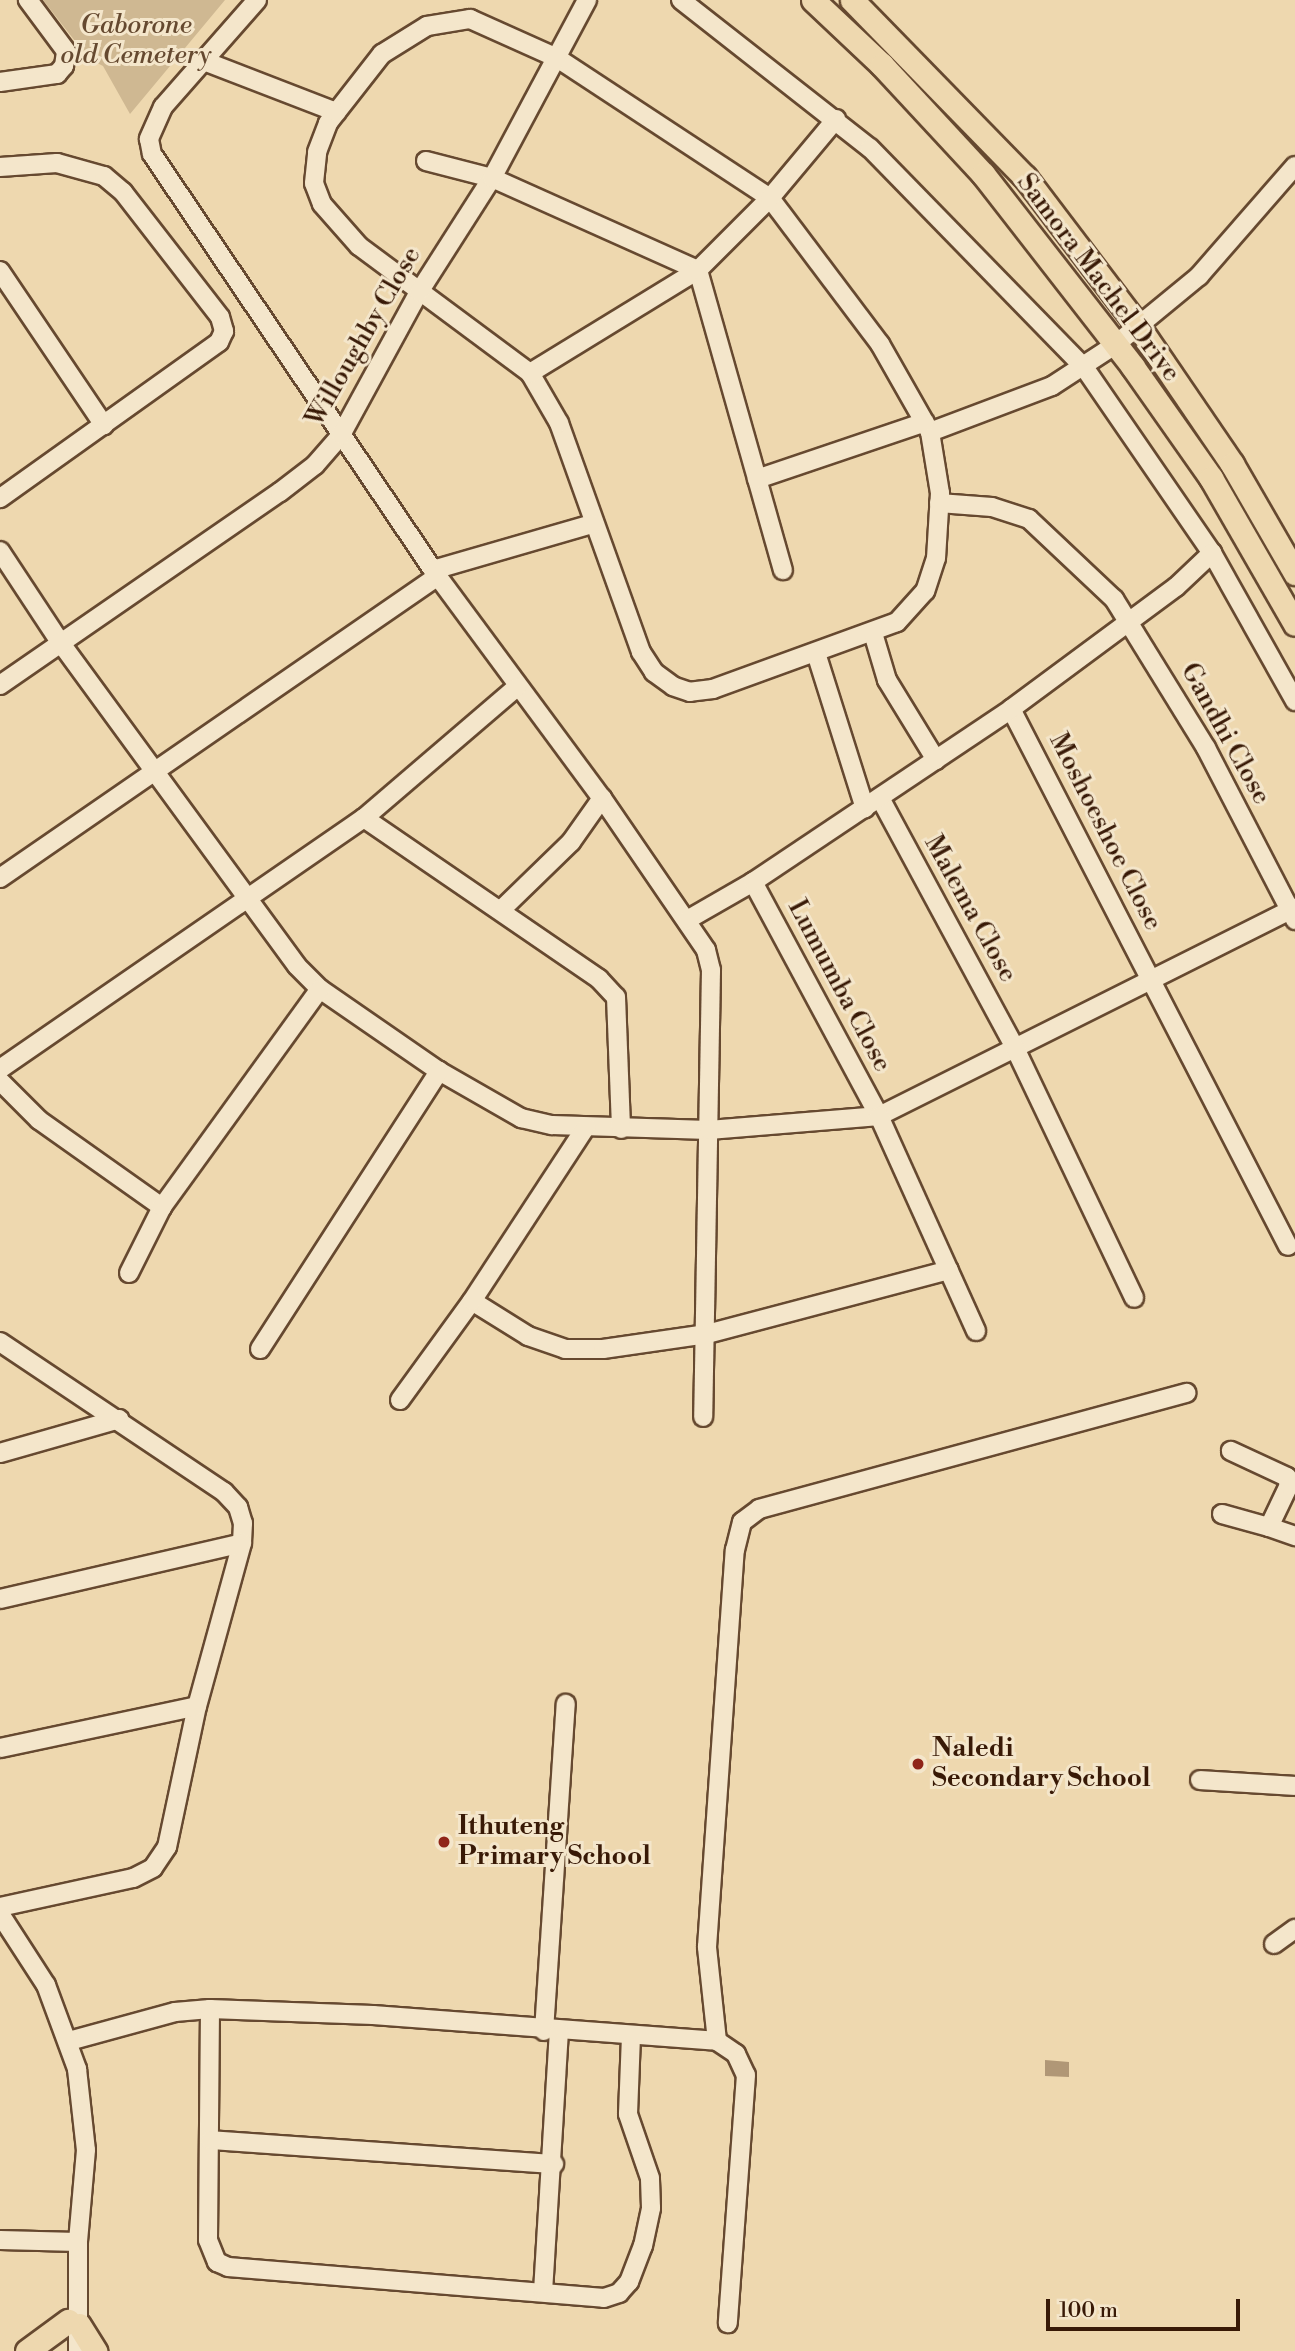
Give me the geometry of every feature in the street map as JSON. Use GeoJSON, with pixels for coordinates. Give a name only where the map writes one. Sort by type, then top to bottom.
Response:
{"type":"FeatureCollection","features":[{"type":"Feature","properties":{"kind":"main road","name":"Samora Machel Drive"},"geometry":{"type":"LineString","coordinates":[[813,0],[883,65],[983,174],[1115,345],[1211,478],[1295,624]]}},
{"type":"Feature","properties":{"kind":"main road","name":"Samora Machel Drive"},"geometry":{"type":"LineString","coordinates":[[852,0],[1025,177],[1138,326],[1232,464],[1295,573]]}},
{"type":"Feature","properties":{"kind":"main road"},"geometry":{"type":"LineString","coordinates":[[27,2351],[74,2323],[95,2351]]}},
{"type":"Feature","properties":{"kind":"street"},"geometry":{"type":"LineString","coordinates":[[0,82],[57,74],[64,66],[66,51],[28,0]]}},
{"type":"Feature","properties":{"kind":"street"},"geometry":{"type":"LineString","coordinates":[[257,0],[152,126],[152,154],[435,573],[602,798],[706,950],[711,970],[703,1417]]}},
{"type":"Feature","properties":{"kind":"street","name":"Willoughby Close"},"geometry":{"type":"LineString","coordinates":[[0,685],[280,492],[315,465],[341,435],[419,292],[492,178],[587,0]]}},
{"type":"Feature","properties":{"kind":"street"},"geometry":{"type":"LineString","coordinates":[[681,0],[870,148],[1084,367],[1212,553],[1295,701]]}},
{"type":"Feature","properties":{"kind":"street"},"geometry":{"type":"LineString","coordinates":[[470,19],[557,58],[770,198],[880,344],[927,427],[939,503],[936,558],[925,591],[897,622],[873,633],[713,689],[690,692],[673,686],[654,672],[641,652],[592,524],[559,423],[530,373],[359,246],[322,204],[314,183],[317,152],[336,112],[382,54],[404,36],[446,20],[470,19]]}},
{"type":"Feature","properties":{"kind":"street"},"geometry":{"type":"LineString","coordinates":[[204,61],[336,112]]}},
{"type":"Feature","properties":{"kind":"street"},"geometry":{"type":"LineString","coordinates":[[530,373],[698,270],[770,198],[836,119]]}},
{"type":"Feature","properties":{"kind":"street"},"geometry":{"type":"LineString","coordinates":[[426,161],[492,178],[698,270]]}},
{"type":"Feature","properties":{"kind":"street"},"geometry":{"type":"LineString","coordinates":[[0,167],[57,163],[104,176],[123,192],[220,317],[225,331],[219,342],[0,498]]}},
{"type":"Feature","properties":{"kind":"street"},"geometry":{"type":"LineString","coordinates":[[757,479],[1052,386],[1115,345],[1208,268],[1295,166]]}},
{"type":"Feature","properties":{"kind":"street"},"geometry":{"type":"LineString","coordinates":[[698,270],[783,570]]}},
{"type":"Feature","properties":{"kind":"street"},"geometry":{"type":"LineString","coordinates":[[0,271],[104,425]]}},
{"type":"Feature","properties":{"kind":"street","name":"Gandhi Close"},"geometry":{"type":"LineString","coordinates":[[939,503],[992,507],[1030,519],[1114,599],[1131,621],[1206,748],[1293,913]]}},
{"type":"Feature","properties":{"kind":"street"},"geometry":{"type":"LineString","coordinates":[[0,878],[435,573],[592,524]]}},
{"type":"Feature","properties":{"kind":"street"},"geometry":{"type":"LineString","coordinates":[[0,551],[60,642],[246,897],[320,989],[439,1071],[521,1118],[586,1127],[709,1130],[879,1116],[1014,1046],[1293,913]]}},
{"type":"Feature","properties":{"kind":"street"},"geometry":{"type":"LineString","coordinates":[[687,920],[753,881],[1012,709],[1131,621],[1212,553]]}},
{"type":"Feature","properties":{"kind":"street"},"geometry":{"type":"LineString","coordinates":[[873,633],[887,680],[936,760]]}},
{"type":"Feature","properties":{"kind":"street","name":"Malema Close"},"geometry":{"type":"LineString","coordinates":[[816,653],[873,803],[1014,1046],[1134,1298]]}},
{"type":"Feature","properties":{"kind":"street"},"geometry":{"type":"LineString","coordinates":[[0,1069],[363,818],[517,687]]}},
{"type":"Feature","properties":{"kind":"street","name":"Moshoeshoe Close"},"geometry":{"type":"LineString","coordinates":[[1012,709],[1288,1246]]}},
{"type":"Feature","properties":{"kind":"street"},"geometry":{"type":"LineString","coordinates":[[501,910],[570,842],[602,798]]}},
{"type":"Feature","properties":{"kind":"street"},"geometry":{"type":"LineString","coordinates":[[363,818],[599,979],[616,997],[621,1129]]}},
{"type":"Feature","properties":{"kind":"street","name":"Lumumba Close"},"geometry":{"type":"LineString","coordinates":[[753,881],[879,1116],[976,1331]]}},
{"type":"Feature","properties":{"kind":"street"},"geometry":{"type":"LineString","coordinates":[[129,1273],[162,1207],[320,989]]}},
{"type":"Feature","properties":{"kind":"street"},"geometry":{"type":"LineString","coordinates":[[260,1349],[439,1071]]}},
{"type":"Feature","properties":{"kind":"street"},"geometry":{"type":"LineString","coordinates":[[0,1081],[39,1119],[162,1207]]}},
{"type":"Feature","properties":{"kind":"street"},"geometry":{"type":"LineString","coordinates":[[400,1400],[472,1301],[586,1127]]}},
{"type":"Feature","properties":{"kind":"street"},"geometry":{"type":"LineString","coordinates":[[472,1301],[528,1336],[565,1349],[603,1349],[706,1334],[949,1270]]}},
{"type":"Feature","properties":{"kind":"street"},"geometry":{"type":"LineString","coordinates":[[0,1342],[119,1419],[224,1492],[238,1507],[242,1543],[197,1706],[167,1847],[153,1868],[133,1878],[0,1907]]}},
{"type":"Feature","properties":{"kind":"street"},"geometry":{"type":"LineString","coordinates":[[717,2041],[707,1947],[735,1550],[743,1522],[759,1509],[1186,1393]]}},
{"type":"Feature","properties":{"kind":"street"},"geometry":{"type":"LineString","coordinates":[[0,1453],[119,1419]]}},
{"type":"Feature","properties":{"kind":"street"},"geometry":{"type":"LineString","coordinates":[[1231,1451],[1290,1480],[1269,1527]]}},
{"type":"Feature","properties":{"kind":"street"},"geometry":{"type":"LineString","coordinates":[[1222,1514],[1295,1536]]}},
{"type":"Feature","properties":{"kind":"street"},"geometry":{"type":"LineString","coordinates":[[0,1599],[242,1543]]}},
{"type":"Feature","properties":{"kind":"street"},"geometry":{"type":"LineString","coordinates":[[543,2292],[554,2164],[551,2031],[566,1704]]}},
{"type":"Feature","properties":{"kind":"street"},"geometry":{"type":"LineString","coordinates":[[0,1748],[197,1706]]}},
{"type":"Feature","properties":{"kind":"street"},"geometry":{"type":"LineString","coordinates":[[1200,1780],[1295,1786]]}},
{"type":"Feature","properties":{"kind":"street"},"geometry":{"type":"LineString","coordinates":[[0,1914],[46,1985],[69,2041],[86,2150],[74,2323],[67,2351]]}},
{"type":"Feature","properties":{"kind":"street"},"geometry":{"type":"LineString","coordinates":[[1274,1944],[1295,1929]]}},
{"type":"Feature","properties":{"kind":"street"},"geometry":{"type":"LineString","coordinates":[[210,2009],[208,2240],[212,2256],[228,2267],[611,2298],[629,2282],[643,2246],[651,2208],[650,2178],[628,2114],[631,2035]]}},
{"type":"Feature","properties":{"kind":"street"},"geometry":{"type":"LineString","coordinates":[[69,2041],[175,2012],[210,2009],[373,2015],[551,2031],[717,2041],[736,2054],[746,2075],[728,2323]]}},
{"type":"Feature","properties":{"kind":"street"},"geometry":{"type":"LineString","coordinates":[[210,2140],[554,2164]]}},
{"type":"Feature","properties":{"kind":"street"},"geometry":{"type":"LineString","coordinates":[[0,2240],[78,2242]]}},
{"type":"Feature","properties":{"kind":"street"},"geometry":{"type":"LineString","coordinates":[[74,2323],[78,2351]]}},
{"type":"Feature","properties":{"kind":"green space","name":"Gaborone old Cemetery"},"geometry":{"type":"Polygon","coordinates":[[[43,0],[225,0],[130,114],[103,66],[89,59],[43,0]]]}},
{"type":"Feature","properties":{"kind":"shaded area"},"geometry":{"type":"Polygon","coordinates":[[[1045,2060],[1069,2062],[1069,2077],[1045,2076],[1045,2060]]]}},
{"type":"Feature","properties":{"kind":"place","name":"Naledi Secondary School"},"geometry":{"type":"Point","coordinates":[918,1764]}},
{"type":"Feature","properties":{"kind":"place","name":"Ithuteng Primary School"},"geometry":{"type":"Point","coordinates":[444,1842]}}]}
